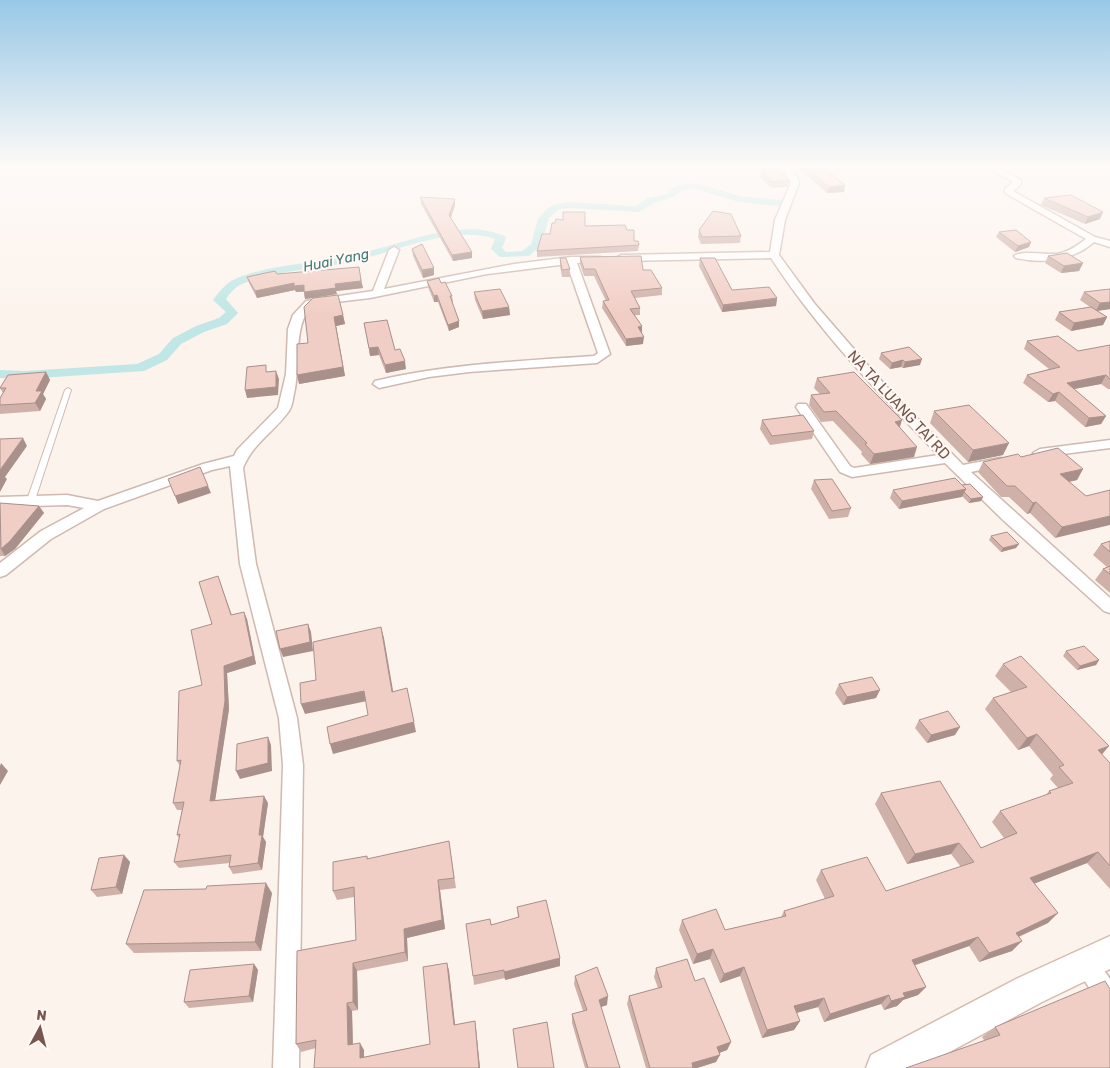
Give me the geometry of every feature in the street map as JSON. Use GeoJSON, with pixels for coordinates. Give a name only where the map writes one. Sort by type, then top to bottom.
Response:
{"type":"FeatureCollection","features":[{"type":"Feature","properties":{"kind":"main road"},"geometry":{"type":"LineString","coordinates":[[884,1068],[1030,990],[1098,958]]}},
{"type":"Feature","properties":{"kind":"street"},"geometry":{"type":"LineString","coordinates":[[286,1068],[293,765],[288,718],[248,564],[236,468],[242,453],[284,410],[292,374],[294,329],[298,317],[310,303],[322,300],[377,294],[415,284],[518,265],[571,260],[774,255],[782,216]]}},
{"type":"Feature","properties":{"kind":"street"},"geometry":{"type":"LineString","coordinates":[[1051,216],[1092,239],[1110,244]]}},
{"type":"Feature","properties":{"kind":"street"},"geometry":{"type":"LineString","coordinates":[[1019,256],[1061,257],[1076,252],[1092,239]]}},
{"type":"Feature","properties":{"kind":"street"},"geometry":{"type":"LineString","coordinates":[[377,294],[394,250]]}},
{"type":"Feature","properties":{"kind":"street","name":"NA TA LUANG TAI RD"},"geometry":{"type":"LineString","coordinates":[[774,255],[827,326],[908,418],[1027,534],[1110,607]]}},
{"type":"Feature","properties":{"kind":"street"},"geometry":{"type":"LineString","coordinates":[[379,384],[429,373],[469,368],[597,359],[604,354],[571,260]]}},
{"type":"Feature","properties":{"kind":"street"},"geometry":{"type":"LineString","coordinates":[[802,407],[845,469],[852,473],[948,458]]}},
{"type":"Feature","properties":{"kind":"street"},"geometry":{"type":"LineString","coordinates":[[960,470],[1051,451],[1110,444]]}},
{"type":"Feature","properties":{"kind":"street"},"geometry":{"type":"LineString","coordinates":[[0,571],[46,536],[99,506],[208,467],[238,460]]}},
{"type":"Feature","properties":{"kind":"street"},"geometry":{"type":"LineString","coordinates":[[0,502],[67,500],[99,506]]}},
{"type":"Feature","properties":{"kind":"street"},"geometry":{"type":"LineString","coordinates":[[1098,958],[1110,1000]]}},
{"type":"Feature","properties":{"kind":"lane"},"geometry":{"type":"LineString","coordinates":[[31,500],[68,390]]}},
{"type":"Feature","properties":{"kind":"building"},"geometry":{"type":"Polygon","coordinates":[[[430,216],[450,216],[472,252],[452,255],[430,216]]]}},
{"type":"Feature","properties":{"kind":"building"},"geometry":{"type":"Polygon","coordinates":[[[563,216],[585,216],[585,226],[625,225],[627,230],[634,230],[634,241],[638,241],[639,245],[537,251],[542,234],[550,234],[552,223],[555,223],[556,219],[563,220],[563,216]]]}},
{"type":"Feature","properties":{"kind":"building"},"geometry":{"type":"Polygon","coordinates":[[[709,216],[732,216],[741,236],[702,237],[699,230],[709,216]]]}},
{"type":"Feature","properties":{"kind":"building"},"geometry":{"type":"Polygon","coordinates":[[[1016,230],[1031,242],[1018,246],[999,232],[1016,230]]]}},
{"type":"Feature","properties":{"kind":"building"},"geometry":{"type":"Polygon","coordinates":[[[422,244],[434,268],[422,270],[412,249],[422,244]]]}},
{"type":"Feature","properties":{"kind":"building"},"geometry":{"type":"Polygon","coordinates":[[[1067,253],[1083,263],[1064,266],[1048,256],[1067,253]]]}},
{"type":"Feature","properties":{"kind":"building"},"geometry":{"type":"Polygon","coordinates":[[[641,256],[643,270],[651,270],[662,288],[631,291],[640,308],[630,309],[642,326],[638,327],[644,337],[626,339],[603,301],[609,300],[595,269],[584,269],[580,257],[641,256]]]}},
{"type":"Feature","properties":{"kind":"building"},"geometry":{"type":"Polygon","coordinates":[[[560,258],[566,258],[570,269],[562,270],[560,258]]]}},
{"type":"Feature","properties":{"kind":"building"},"geometry":{"type":"Polygon","coordinates":[[[700,258],[715,258],[732,290],[769,287],[777,298],[723,305],[700,258]]]}},
{"type":"Feature","properties":{"kind":"building"},"geometry":{"type":"Polygon","coordinates":[[[359,267],[361,281],[335,284],[336,288],[304,292],[304,285],[294,286],[294,283],[255,291],[247,277],[275,271],[277,274],[359,267]]]}},
{"type":"Feature","properties":{"kind":"building"},"geometry":{"type":"Polygon","coordinates":[[[439,278],[441,283],[445,282],[452,296],[450,296],[459,321],[448,325],[437,295],[434,296],[427,281],[439,278]]]}},
{"type":"Feature","properties":{"kind":"building"},"geometry":{"type":"Polygon","coordinates":[[[500,289],[509,307],[482,311],[474,292],[500,289]]]}},
{"type":"Feature","properties":{"kind":"building"},"geometry":{"type":"Polygon","coordinates":[[[1110,289],[1110,302],[1100,303],[1084,292],[1110,289]]]}},
{"type":"Feature","properties":{"kind":"building"},"geometry":{"type":"Polygon","coordinates":[[[338,295],[343,315],[334,317],[343,367],[297,375],[297,344],[308,343],[304,307],[313,298],[338,295]]]}},
{"type":"Feature","properties":{"kind":"building"},"geometry":{"type":"Polygon","coordinates":[[[1091,307],[1107,317],[1074,323],[1059,312],[1091,307]]]}},
{"type":"Feature","properties":{"kind":"building"},"geometry":{"type":"Polygon","coordinates":[[[387,320],[395,350],[400,349],[405,361],[385,365],[378,347],[369,348],[364,323],[387,320]]]}},
{"type":"Feature","properties":{"kind":"building"},"geometry":{"type":"Polygon","coordinates":[[[1058,336],[1078,351],[1110,345],[1110,379],[1106,375],[1067,383],[1106,416],[1089,418],[1059,392],[1053,394],[1027,375],[1060,367],[1027,341],[1058,336]]]}},
{"type":"Feature","properties":{"kind":"building"},"geometry":{"type":"Polygon","coordinates":[[[909,347],[922,359],[905,362],[903,360],[892,363],[881,353],[909,347]]]}},
{"type":"Feature","properties":{"kind":"building"},"geometry":{"type":"Polygon","coordinates":[[[266,365],[266,372],[276,371],[276,387],[245,390],[247,367],[266,365]]]}},
{"type":"Feature","properties":{"kind":"building"},"geometry":{"type":"Polygon","coordinates":[[[46,372],[36,391],[42,391],[35,403],[0,405],[0,398],[6,388],[0,388],[8,375],[46,372]]]}},
{"type":"Feature","properties":{"kind":"building"},"geometry":{"type":"Polygon","coordinates":[[[854,372],[902,420],[895,422],[917,447],[874,454],[865,444],[867,443],[836,411],[824,412],[811,395],[830,393],[817,378],[854,372]]]}},
{"type":"Feature","properties":{"kind":"building"},"geometry":{"type":"Polygon","coordinates":[[[969,405],[1009,443],[973,450],[934,411],[969,405]]]}},
{"type":"Feature","properties":{"kind":"building"},"geometry":{"type":"Polygon","coordinates":[[[803,415],[814,431],[772,436],[762,420],[803,415]]]}},
{"type":"Feature","properties":{"kind":"building"},"geometry":{"type":"Polygon","coordinates":[[[23,438],[0,470],[0,439],[23,438]]]}},
{"type":"Feature","properties":{"kind":"building"},"geometry":{"type":"Polygon","coordinates":[[[1058,448],[1083,469],[1060,474],[1086,496],[1110,490],[1110,516],[1062,527],[1036,502],[1033,503],[1015,486],[1007,486],[983,462],[1018,454],[1021,457],[1058,448]]]}},
{"type":"Feature","properties":{"kind":"building"},"geometry":{"type":"Polygon","coordinates":[[[200,467],[208,486],[175,496],[168,479],[200,467]]]}},
{"type":"Feature","properties":{"kind":"building"},"geometry":{"type":"Polygon","coordinates":[[[955,478],[966,489],[902,501],[893,490],[955,478]]]}},
{"type":"Feature","properties":{"kind":"building"},"geometry":{"type":"Polygon","coordinates":[[[832,479],[851,508],[832,511],[814,480],[832,479]]]}},
{"type":"Feature","properties":{"kind":"building"},"geometry":{"type":"Polygon","coordinates":[[[970,484],[983,497],[971,499],[964,492],[966,489],[962,485],[970,484]]]}},
{"type":"Feature","properties":{"kind":"building"},"geometry":{"type":"Polygon","coordinates":[[[0,503],[39,506],[1,549],[0,503]]]}},
{"type":"Feature","properties":{"kind":"building"},"geometry":{"type":"Polygon","coordinates":[[[1007,532],[1019,544],[1003,548],[991,536],[1007,532]]]}},
{"type":"Feature","properties":{"kind":"building"},"geometry":{"type":"Polygon","coordinates":[[[1110,541],[1110,552],[1101,544],[1110,541]]]}},
{"type":"Feature","properties":{"kind":"building"},"geometry":{"type":"Polygon","coordinates":[[[1110,566],[1110,574],[1103,569],[1110,566]]]}},
{"type":"Feature","properties":{"kind":"building"},"geometry":{"type":"Polygon","coordinates":[[[218,576],[231,615],[244,612],[253,656],[224,666],[225,701],[210,801],[264,796],[259,835],[262,835],[258,863],[229,867],[231,855],[174,862],[184,802],[173,803],[181,760],[177,761],[179,691],[202,685],[191,630],[212,624],[199,582],[218,576]]]}},
{"type":"Feature","properties":{"kind":"building"},"geometry":{"type":"Polygon","coordinates":[[[308,624],[310,642],[280,649],[276,631],[308,624]]]}},
{"type":"Feature","properties":{"kind":"building"},"geometry":{"type":"Polygon","coordinates":[[[381,627],[392,692],[407,688],[414,722],[330,744],[327,727],[368,715],[364,691],[301,704],[300,683],[316,680],[313,642],[381,627]]]}},
{"type":"Feature","properties":{"kind":"building"},"geometry":{"type":"Polygon","coordinates":[[[1084,646],[1099,660],[1080,666],[1066,651],[1084,646]]]}},
{"type":"Feature","properties":{"kind":"building"},"geometry":{"type":"Polygon","coordinates":[[[1021,656],[1109,746],[1098,750],[1110,763],[1110,866],[1098,852],[1030,878],[1058,913],[1016,933],[1022,941],[989,953],[978,937],[912,960],[926,987],[903,993],[905,997],[891,1001],[889,995],[830,1014],[824,998],[794,1006],[800,1021],[767,1030],[744,967],[724,974],[713,949],[697,954],[682,920],[716,909],[725,930],[786,916],[784,911],[834,896],[821,870],[867,857],[886,891],[974,862],[959,843],[915,854],[881,793],[940,781],[981,848],[1017,833],[1000,811],[1073,783],[1059,767],[1064,765],[1037,734],[1027,738],[993,698],[1027,687],[1003,664],[1021,656]]]}},
{"type":"Feature","properties":{"kind":"building"},"geometry":{"type":"Polygon","coordinates":[[[872,677],[880,690],[847,697],[839,684],[872,677]]]}},
{"type":"Feature","properties":{"kind":"building"},"geometry":{"type":"Polygon","coordinates":[[[948,711],[960,727],[931,735],[919,720],[948,711]]]}},
{"type":"Feature","properties":{"kind":"building"},"geometry":{"type":"Polygon","coordinates":[[[268,737],[268,763],[236,771],[237,744],[268,737]]]}},
{"type":"Feature","properties":{"kind":"building"},"geometry":{"type":"Polygon","coordinates":[[[449,841],[454,878],[438,880],[442,920],[404,929],[405,952],[353,963],[353,1002],[347,1003],[348,1045],[360,1043],[360,1058],[430,1044],[423,967],[447,963],[454,1025],[475,1021],[479,1068],[314,1068],[316,1040],[296,1044],[297,951],[356,940],[354,887],[333,891],[333,862],[367,856],[367,859],[449,841]]]}},
{"type":"Feature","properties":{"kind":"building"},"geometry":{"type":"Polygon","coordinates":[[[124,855],[116,887],[91,890],[99,858],[124,855]]]}},
{"type":"Feature","properties":{"kind":"building"},"geometry":{"type":"Polygon","coordinates":[[[266,883],[255,942],[126,944],[144,890],[206,889],[207,886],[266,883]]]}},
{"type":"Feature","properties":{"kind":"building"},"geometry":{"type":"Polygon","coordinates":[[[546,900],[560,958],[504,972],[504,970],[473,976],[466,924],[490,919],[491,925],[519,917],[517,907],[546,900]]]}},
{"type":"Feature","properties":{"kind":"building"},"geometry":{"type":"Polygon","coordinates":[[[687,959],[695,981],[704,978],[731,1042],[717,1047],[720,1055],[692,1063],[693,1068],[650,1068],[629,996],[662,987],[656,968],[687,959]]]}},
{"type":"Feature","properties":{"kind":"building"},"geometry":{"type":"Polygon","coordinates":[[[254,964],[249,996],[184,1002],[190,970],[254,964]]]}},
{"type":"Feature","properties":{"kind":"building"},"geometry":{"type":"Polygon","coordinates":[[[597,967],[608,996],[599,1000],[620,1068],[588,1068],[572,1014],[587,1010],[575,976],[597,967]]]}},
{"type":"Feature","properties":{"kind":"building"},"geometry":{"type":"Polygon","coordinates":[[[1105,981],[1110,989],[1110,1068],[906,1068],[1000,1035],[995,1027],[1105,981]]]}},
{"type":"Feature","properties":{"kind":"building"},"geometry":{"type":"Polygon","coordinates":[[[547,1022],[554,1068],[518,1068],[513,1029],[547,1022]]]}},
{"type":"Feature","properties":{"kind":"waterway","name":"Huai Yang"},"geometry":{"type":"LineString","coordinates":[[0,374],[25,375],[139,368],[163,357],[177,341],[200,329],[223,321],[232,313],[219,300],[232,286],[251,277],[291,268],[361,257],[422,240],[468,232],[485,233],[501,238],[496,249],[504,255],[525,254],[536,245],[540,226],[545,216]]}}]}
